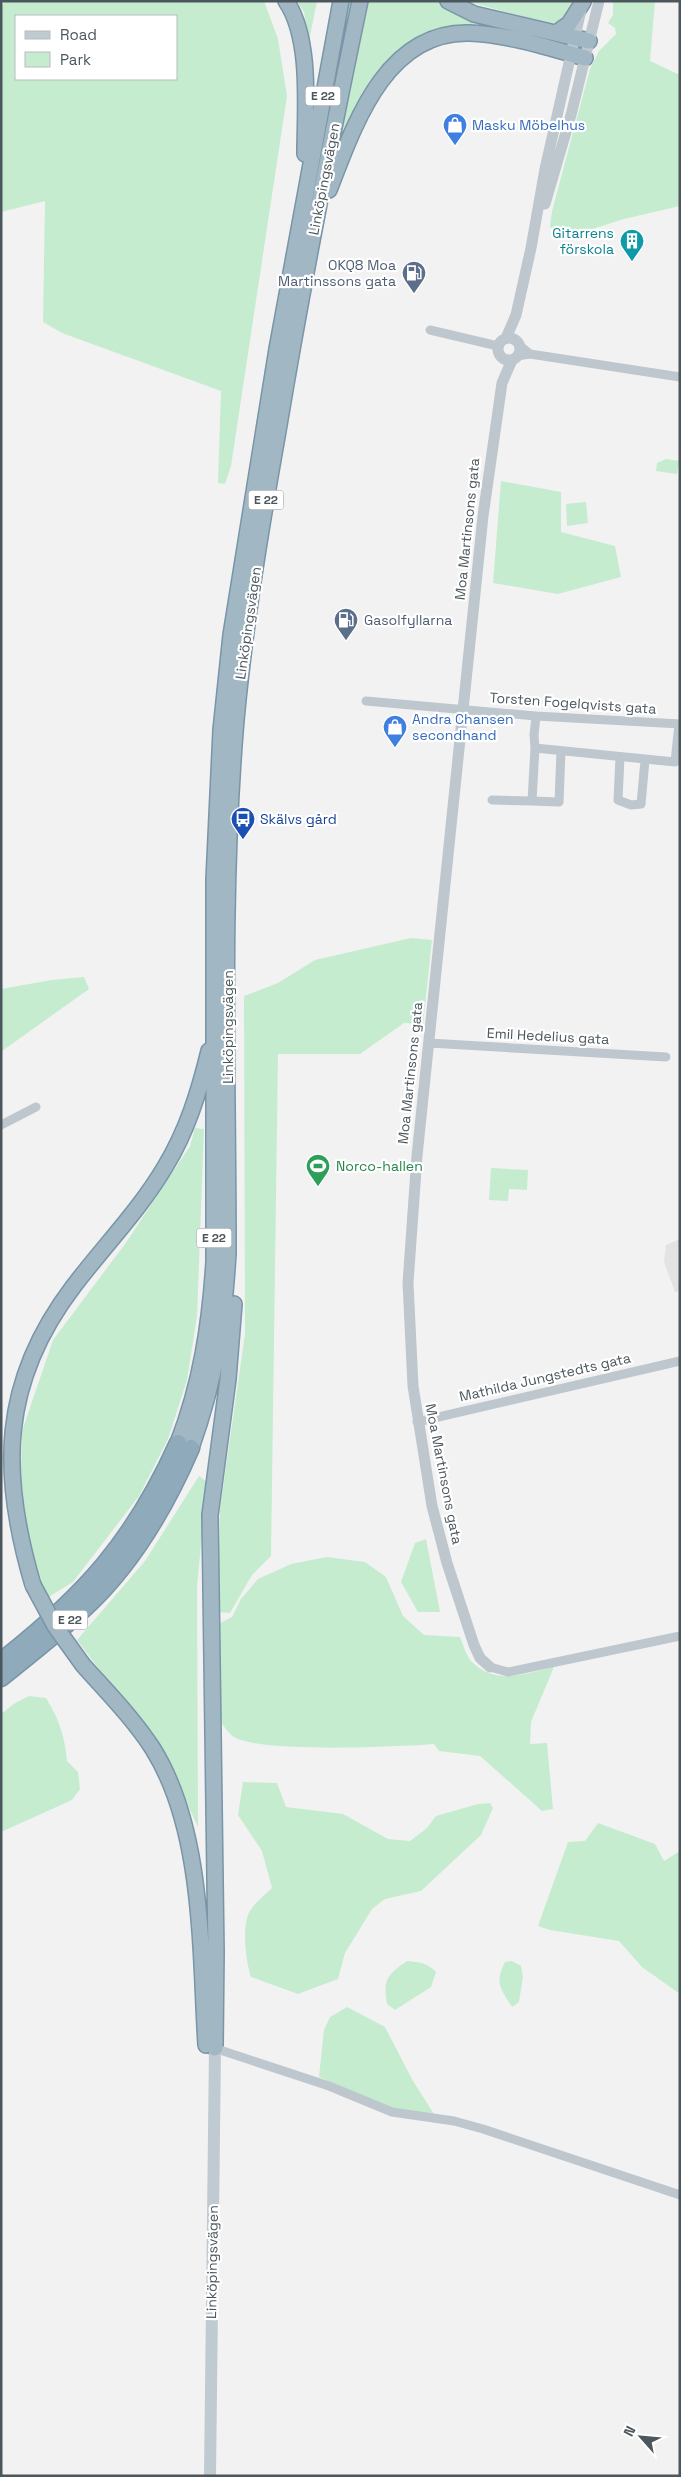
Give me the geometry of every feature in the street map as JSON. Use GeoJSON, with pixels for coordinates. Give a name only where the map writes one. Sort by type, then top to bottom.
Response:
{"type":"FeatureCollection","features":[{"type":"Feature","properties":{"kind":"highway"},"geometry":{"type":"LineString","coordinates":[[286,1],[300,38],[305,105],[304,192]]}},
{"type":"Feature","properties":{"kind":"highway","name":"Linköpingsvägen"},"geometry":{"type":"LineString","coordinates":[[215,1028],[216,824],[221,730],[231,635],[304,192],[341,1]]}},
{"type":"Feature","properties":{"kind":"highway","name":"Linköpingsvägen"},"geometry":{"type":"LineString","coordinates":[[228,1253],[229,855],[236,717],[245,637],[265,507],[316,221],[360,1]]}},
{"type":"Feature","properties":{"kind":"highway"},"geometry":{"type":"LineString","coordinates":[[448,1],[474,14],[582,39]]}},
{"type":"Feature","properties":{"kind":"highway"},"geometry":{"type":"LineString","coordinates":[[556,33],[569,24],[583,2]]}},
{"type":"Feature","properties":{"kind":"highway"},"geometry":{"type":"LineString","coordinates":[[316,221],[349,138],[369,98],[394,65],[411,50],[430,40],[447,35],[468,33],[505,38],[578,56]]}},
{"type":"Feature","properties":{"kind":"highway"},"geometry":{"type":"LineString","coordinates":[[210,2046],[194,1875],[185,1824],[176,1798],[153,1750],[138,1728],[83,1665],[55,1626],[33,1585],[21,1552],[9,1493],[9,1438],[19,1387],[41,1334],[56,1310],[141,1203],[166,1166],[192,1110],[215,1028]]}},
{"type":"Feature","properties":{"kind":"highway","name":"E 22"},"geometry":{"type":"LineString","coordinates":[[5,1657],[76,1598],[104,1567],[130,1533],[185,1446],[211,1309],[214,1262],[215,1028]]}},
{"type":"Feature","properties":{"kind":"highway"},"geometry":{"type":"LineString","coordinates":[[210,2046],[216,1932],[210,1515],[232,1346],[234,1294],[228,1253]]}},
{"type":"Feature","properties":{"kind":"highway","name":"E 22"},"geometry":{"type":"LineString","coordinates":[[1,1678],[87,1606],[116,1575],[165,1502],[185,1446],[210,1392],[225,1310],[228,1253]]}},
{"type":"Feature","properties":{"kind":"main road","name":"Linköpingsvägen"},"geometry":{"type":"LineString","coordinates":[[210,2046],[212,2215],[210,2476]]}},
{"type":"Feature","properties":{"kind":"street","name":"Moa Martinsons gata"},"geometry":{"type":"LineString","coordinates":[[490,1667],[476,1652],[447,1563],[432,1506],[417,1422],[408,1314],[409,1247],[483,516],[502,383],[531,248],[545,169],[582,39],[599,1]]}},
{"type":"Feature","properties":{"kind":"street","name":"Moa Martinsons gata"},"geometry":{"type":"LineString","coordinates":[[582,39],[583,2]]}},
{"type":"Feature","properties":{"kind":"street"},"geometry":{"type":"LineString","coordinates":[[430,330],[530,354],[680,377]]}},
{"type":"Feature","properties":{"kind":"street"},"geometry":{"type":"LineString","coordinates":[[366,701],[464,709]]}},
{"type":"Feature","properties":{"kind":"street","name":"Torsten Fogelqvists gata"},"geometry":{"type":"LineString","coordinates":[[464,709],[536,716],[679,724]]}},
{"type":"Feature","properties":{"kind":"street"},"geometry":{"type":"LineString","coordinates":[[532,801],[536,748],[534,735],[536,716]]}},
{"type":"Feature","properties":{"kind":"street"},"geometry":{"type":"LineString","coordinates":[[536,748],[675,762],[679,724]]}},
{"type":"Feature","properties":{"kind":"street"},"geometry":{"type":"LineString","coordinates":[[492,800],[559,802],[561,751]]}},
{"type":"Feature","properties":{"kind":"street"},"geometry":{"type":"LineString","coordinates":[[620,757],[618,800],[631,805],[641,804],[645,760]]}},
{"type":"Feature","properties":{"kind":"street","name":"Emil Hedelius gata"},"geometry":{"type":"LineString","coordinates":[[429,1043],[666,1057]]}},
{"type":"Feature","properties":{"kind":"street"},"geometry":{"type":"LineString","coordinates":[[1,1125],[36,1107]]}},
{"type":"Feature","properties":{"kind":"street","name":"Mathilda Jungstedts gata"},"geometry":{"type":"LineString","coordinates":[[417,1422],[680,1362]]}},
{"type":"Feature","properties":{"kind":"street"},"geometry":{"type":"LineString","coordinates":[[490,1667],[508,1672],[680,1636]]}},
{"type":"Feature","properties":{"kind":"street"},"geometry":{"type":"LineString","coordinates":[[210,2046],[328,2086],[392,2112],[454,2122],[483,2129],[680,2195]]}},
{"type":"Feature","properties":{"kind":"shaded area"},"geometry":{"type":"Polygon","coordinates":[[[680,1239],[680,1291],[675,1292],[664,1262],[666,1245],[680,1239]]]}},
{"type":"Feature","properties":{"kind":"green space"},"geometry":{"type":"Polygon","coordinates":[[[5,1],[264,1],[278,39],[287,96],[231,466],[225,484],[218,483],[221,391],[62,333],[43,322],[45,201],[1,212],[1,7],[5,1]]]}},
{"type":"Feature","properties":{"kind":"green space"},"geometry":{"type":"Polygon","coordinates":[[[297,1],[317,1],[309,41],[304,12],[297,1]]]}},
{"type":"Feature","properties":{"kind":"green space"},"geometry":{"type":"Polygon","coordinates":[[[349,1],[354,1],[303,252],[327,106],[349,1]]]}},
{"type":"Feature","properties":{"kind":"green space"},"geometry":{"type":"Polygon","coordinates":[[[369,1],[440,1],[448,8],[565,41],[564,45],[479,27],[394,55],[376,76],[361,99],[343,135],[341,134],[369,1]]]}},
{"type":"Feature","properties":{"kind":"green space"},"geometry":{"type":"Polygon","coordinates":[[[466,1],[573,1],[565,15],[551,24],[466,1]]]}},
{"type":"Feature","properties":{"kind":"green space"},"geometry":{"type":"Polygon","coordinates":[[[613,1],[655,1],[650,61],[680,75],[680,206],[624,219],[567,237],[556,235],[550,226],[552,211],[590,69],[599,51],[616,34],[615,28],[608,23],[613,15],[613,1]]]}},
{"type":"Feature","properties":{"kind":"green space"},"geometry":{"type":"Polygon","coordinates":[[[666,459],[679,461],[677,474],[656,471],[657,463],[666,459]]]}},
{"type":"Feature","properties":{"kind":"green space"},"geometry":{"type":"Polygon","coordinates":[[[501,481],[561,492],[561,532],[615,546],[621,577],[558,594],[493,583],[501,481]]]}},
{"type":"Feature","properties":{"kind":"green space"},"geometry":{"type":"Polygon","coordinates":[[[586,502],[588,523],[567,526],[566,504],[586,502]]]}},
{"type":"Feature","properties":{"kind":"green space"},"geometry":{"type":"Polygon","coordinates":[[[411,938],[432,940],[423,1024],[404,1023],[360,1054],[278,1054],[271,1556],[252,1575],[230,1613],[218,1612],[220,1509],[245,1334],[244,996],[278,983],[315,960],[411,938]]]}},
{"type":"Feature","properties":{"kind":"green space"},"geometry":{"type":"Polygon","coordinates":[[[84,977],[89,989],[2,1051],[1,1054],[1,989],[52,980],[84,977]]]}},
{"type":"Feature","properties":{"kind":"green space"},"geometry":{"type":"Polygon","coordinates":[[[195,1128],[204,1129],[197,1316],[187,1380],[168,1439],[139,1496],[73,1582],[47,1598],[20,1513],[22,1431],[53,1340],[125,1244],[190,1146],[195,1128]]]}},
{"type":"Feature","properties":{"kind":"green space"},"geometry":{"type":"Polygon","coordinates":[[[491,1168],[528,1170],[527,1190],[509,1189],[508,1201],[489,1200],[491,1168]]]}},
{"type":"Feature","properties":{"kind":"green space"},"geometry":{"type":"Polygon","coordinates":[[[199,1476],[207,1482],[197,1587],[198,1827],[165,1756],[77,1640],[145,1561],[199,1476]]]}},
{"type":"Feature","properties":{"kind":"green space"},"geometry":{"type":"Polygon","coordinates":[[[426,1539],[440,1612],[418,1612],[401,1582],[415,1543],[426,1539]]]}},
{"type":"Feature","properties":{"kind":"green space"},"geometry":{"type":"Polygon","coordinates":[[[327,1557],[365,1562],[386,1577],[403,1616],[424,1635],[460,1637],[466,1653],[472,1662],[491,1674],[512,1676],[554,1667],[531,1722],[530,1744],[547,1743],[553,1809],[542,1811],[480,1756],[439,1751],[434,1744],[330,1748],[299,1747],[249,1742],[234,1737],[229,1732],[221,1723],[216,1625],[232,1617],[241,1599],[258,1579],[291,1564],[327,1557]]]}},
{"type":"Feature","properties":{"kind":"green space"},"geometry":{"type":"Polygon","coordinates":[[[29,1696],[46,1698],[51,1706],[61,1728],[67,1761],[78,1772],[80,1789],[72,1800],[1,1832],[1,1714],[15,1703],[29,1696]]]}},
{"type":"Feature","properties":{"kind":"green space"},"geometry":{"type":"Polygon","coordinates":[[[243,1782],[277,1783],[286,1807],[343,1814],[388,1839],[410,1841],[427,1828],[436,1816],[478,1804],[490,1803],[493,1808],[481,1835],[421,1891],[385,1899],[372,1909],[345,1953],[338,1979],[298,1994],[251,1977],[249,1970],[245,1944],[247,1917],[255,1905],[272,1888],[262,1851],[238,1815],[243,1782]]]}},
{"type":"Feature","properties":{"kind":"green space"},"geometry":{"type":"Polygon","coordinates":[[[598,1823],[655,1844],[664,1861],[680,1851],[680,1994],[642,1967],[619,1941],[550,1930],[538,1926],[568,1842],[585,1841],[598,1823]]]}},
{"type":"Feature","properties":{"kind":"green space"},"geometry":{"type":"Polygon","coordinates":[[[407,1961],[423,1964],[436,1972],[431,1987],[395,2010],[387,2004],[386,1983],[391,1974],[407,1961]]]}},
{"type":"Feature","properties":{"kind":"green space"},"geometry":{"type":"Polygon","coordinates":[[[512,1961],[521,1966],[523,1977],[519,2002],[512,2007],[499,1981],[505,1962],[512,1961]]]}},
{"type":"Feature","properties":{"kind":"green space"},"geometry":{"type":"Polygon","coordinates":[[[347,2007],[385,2027],[413,2081],[434,2114],[388,2108],[319,2077],[324,2030],[330,2017],[347,2007]]]}},
{"type":"Feature","properties":{"kind":"place","name":"Masku Möbelhus"},"geometry":{"type":"Point","coordinates":[455,146]}},
{"type":"Feature","properties":{"kind":"place","name":"Gitarrens förskola"},"geometry":{"type":"Point","coordinates":[632,262]}},
{"type":"Feature","properties":{"kind":"place","name":"OKQ8 Moa Martinssons gata"},"geometry":{"type":"Point","coordinates":[414,294]}},
{"type":"Feature","properties":{"kind":"place","name":"Gasolfyllarna"},"geometry":{"type":"Point","coordinates":[346,641]}},
{"type":"Feature","properties":{"kind":"place","name":"Andra Chansen secondhand"},"geometry":{"type":"Point","coordinates":[395,748]}},
{"type":"Feature","properties":{"kind":"place","name":"Skälvs gård"},"geometry":{"type":"Point","coordinates":[243,840]}},
{"type":"Feature","properties":{"kind":"place","name":"Norco-hallen"},"geometry":{"type":"Point","coordinates":[318,1187]}}]}
